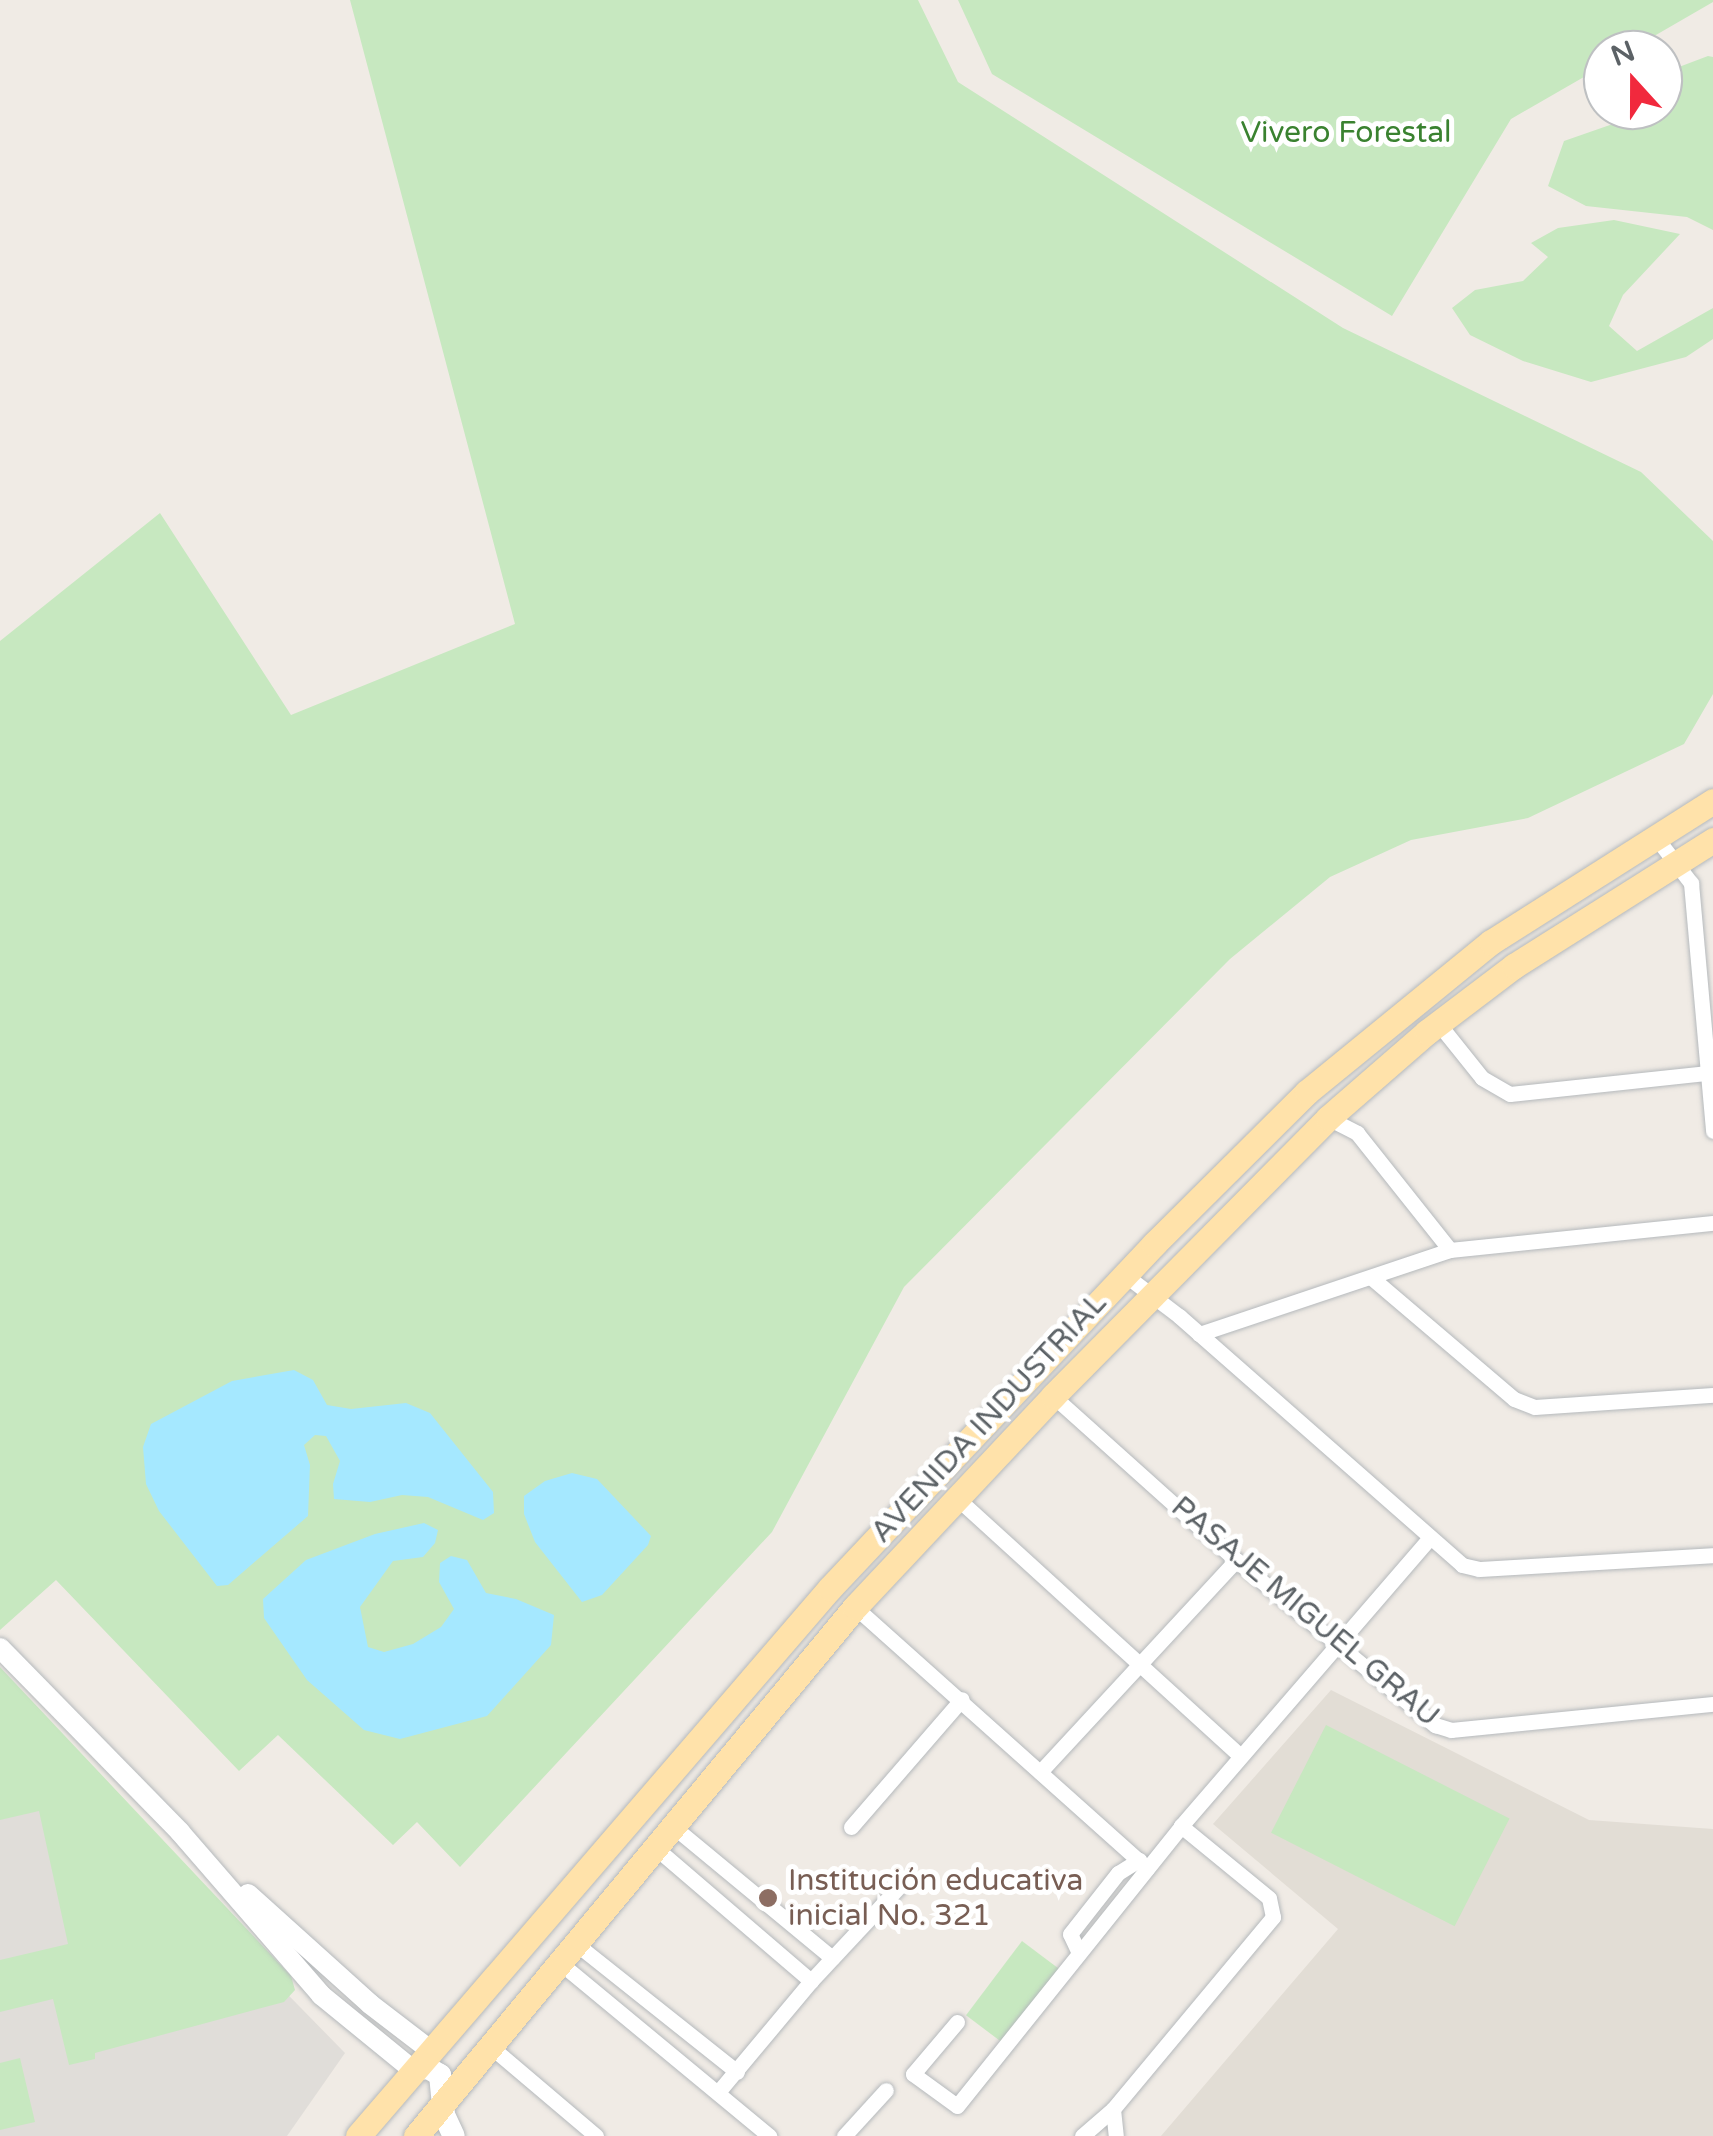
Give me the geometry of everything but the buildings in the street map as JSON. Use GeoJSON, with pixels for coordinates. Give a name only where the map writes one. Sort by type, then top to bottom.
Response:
{"type":"FeatureCollection","features":[{"type":"Feature","properties":{"kind":"main road","name":"AVENIDA INDUSTRIAL"},"geometry":{"type":"LineString","coordinates":[[358,2136],[830,1588],[1125,1274],[1307,1092],[1406,1007],[1491,942],[1713,801]]}},
{"type":"Feature","properties":{"kind":"main road","name":"AVENIDA INDUSTRIAL"},"geometry":{"type":"LineString","coordinates":[[416,2136],[855,1607],[1053,1396],[1328,1118],[1438,1024],[1514,966],[1713,840]]}},
{"type":"Feature","properties":{"kind":"main road"},"geometry":{"type":"LineString","coordinates":[[413,2070],[428,2068],[440,2075],[447,2126],[454,2136]]}},
{"type":"Feature","properties":{"kind":"street"},"geometry":{"type":"LineString","coordinates":[[1654,835],[1691,883],[1704,939],[1713,1131]]}},
{"type":"Feature","properties":{"kind":"street"},"geometry":{"type":"LineString","coordinates":[[1438,1024],[1482,1078],[1510,1094],[1709,1063]]}},
{"type":"Feature","properties":{"kind":"street"},"geometry":{"type":"LineString","coordinates":[[1328,1118],[1358,1133],[1450,1250]]}},
{"type":"Feature","properties":{"kind":"street"},"geometry":{"type":"LineString","coordinates":[[1199,1334],[1373,1279],[1450,1250],[1713,1223]]}},
{"type":"Feature","properties":{"kind":"street"},"geometry":{"type":"LineString","coordinates":[[1125,1274],[1462,1565],[1479,1570],[1713,1554]]}},
{"type":"Feature","properties":{"kind":"street"},"geometry":{"type":"LineString","coordinates":[[1373,1279],[1514,1399],[1535,1407],[1713,1395]]}},
{"type":"Feature","properties":{"kind":"street","name":"PASAJE MIGUEL GRAU"},"geometry":{"type":"LineString","coordinates":[[1053,1396],[1338,1648],[1435,1725],[1451,1730],[1713,1704]]}},
{"type":"Feature","properties":{"kind":"street"},"geometry":{"type":"LineString","coordinates":[[958,1499],[1240,1756]]}},
{"type":"Feature","properties":{"kind":"street"},"geometry":{"type":"LineString","coordinates":[[956,2022],[913,2074],[956,2106],[1079,1953],[1143,1864],[1182,1826],[1430,1538]]}},
{"type":"Feature","properties":{"kind":"street"},"geometry":{"type":"LineString","coordinates":[[1040,1772],[1236,1560]]}},
{"type":"Feature","properties":{"kind":"street"},"geometry":{"type":"LineString","coordinates":[[855,1607],[1143,1864]]}},
{"type":"Feature","properties":{"kind":"street"},"geometry":{"type":"LineString","coordinates":[[0,1648],[180,1832],[321,1994],[413,2070]]}},
{"type":"Feature","properties":{"kind":"street"},"geometry":{"type":"LineString","coordinates":[[851,1828],[962,1700]]}},
{"type":"Feature","properties":{"kind":"street"},"geometry":{"type":"LineString","coordinates":[[1082,2136],[1113,2110],[1272,1917],[1268,1898],[1182,1826]]}},
{"type":"Feature","properties":{"kind":"street"},"geometry":{"type":"LineString","coordinates":[[675,1828],[832,1958]]}},
{"type":"Feature","properties":{"kind":"street"},"geometry":{"type":"LineString","coordinates":[[180,1832],[370,2004],[430,2050]]}},
{"type":"Feature","properties":{"kind":"street"},"geometry":{"type":"LineString","coordinates":[[657,1849],[810,1981]]}},
{"type":"Feature","properties":{"kind":"street"},"geometry":{"type":"LineString","coordinates":[[720,2091],[810,1981],[906,1879]]}},
{"type":"Feature","properties":{"kind":"street"},"geometry":{"type":"LineString","coordinates":[[567,1952],[737,2072]]}},
{"type":"Feature","properties":{"kind":"street"},"geometry":{"type":"LineString","coordinates":[[567,1952],[768,2136]]}},
{"type":"Feature","properties":{"kind":"street"},"geometry":{"type":"LineString","coordinates":[[490,2046],[596,2136]]}},
{"type":"Feature","properties":{"kind":"street"},"geometry":{"type":"LineString","coordinates":[[844,2136],[886,2090]]}},
{"type":"Feature","properties":{"kind":"street"},"geometry":{"type":"LineString","coordinates":[[1113,2110],[1116,2136]]}},
{"type":"Feature","properties":{"kind":"shaded area"},"geometry":{"type":"Polygon","coordinates":[[[1331,1690],[1589,1820],[1713,1829],[1713,2136],[1161,2136],[1338,1929],[1213,1824],[1331,1690]]]}},
{"type":"Feature","properties":{"kind":"shaded area"},"geometry":{"type":"Polygon","coordinates":[[[0,1700],[345,2053],[287,2136],[0,2136],[0,1700]]]}},
{"type":"Feature","properties":{"kind":"green space"},"geometry":{"type":"Polygon","coordinates":[[[350,0],[918,0],[958,82],[1343,328],[1641,472],[1713,541],[1713,694],[1684,744],[1528,818],[1411,840],[1330,877],[1230,959],[904,1287],[772,1532],[460,1867],[417,1822],[393,1845],[278,1735],[239,1771],[56,1580],[0,1630],[0,641],[160,513],[291,715],[515,624],[350,0]]]}},
{"type":"Feature","properties":{"kind":"green space","name":"Vivero Forestal"},"geometry":{"type":"Polygon","coordinates":[[[958,0],[1713,0],[1665,30],[1583,30],[1583,78],[1511,119],[1392,316],[992,74],[958,0]]]}},
{"type":"Feature","properties":{"kind":"green space"},"geometry":{"type":"Polygon","coordinates":[[[1713,57],[1713,230],[1687,217],[1586,206],[1548,186],[1564,141],[1596,130],[1683,130],[1683,65],[1713,57]]]}},
{"type":"Feature","properties":{"kind":"green space"},"geometry":{"type":"Polygon","coordinates":[[[1614,220],[1680,234],[1623,295],[1609,326],[1637,351],[1713,308],[1713,339],[1686,357],[1591,382],[1523,361],[1470,335],[1452,308],[1475,290],[1523,281],[1548,257],[1531,243],[1558,228],[1614,220]]]}},
{"type":"Feature","properties":{"kind":"green space"},"geometry":{"type":"Polygon","coordinates":[[[0,1667],[291,1976],[295,1990],[284,2002],[95,2053],[95,2059],[69,2065],[53,1999],[0,2012],[0,1960],[68,1944],[39,1811],[0,1820],[0,1667]]]}},
{"type":"Feature","properties":{"kind":"green space"},"geometry":{"type":"Polygon","coordinates":[[[1326,1725],[1510,1819],[1455,1926],[1271,1833],[1326,1725]]]}},
{"type":"Feature","properties":{"kind":"green space"},"geometry":{"type":"Polygon","coordinates":[[[1022,1941],[1062,1971],[1006,2045],[966,2015],[1022,1941]]]}},
{"type":"Feature","properties":{"kind":"green space"},"geometry":{"type":"Polygon","coordinates":[[[20,2058],[35,2122],[0,2130],[0,2063],[20,2058]]]}},
{"type":"Feature","properties":{"kind":"water"},"geometry":{"type":"Polygon","coordinates":[[[294,1370],[313,1380],[327,1405],[351,1409],[406,1403],[430,1413],[493,1492],[494,1513],[483,1520],[428,1497],[402,1495],[370,1502],[334,1499],[333,1484],[340,1461],[326,1436],[315,1435],[304,1445],[310,1465],[308,1516],[228,1585],[217,1586],[159,1511],[146,1484],[143,1447],[151,1424],[232,1381],[294,1370]]]}},
{"type":"Feature","properties":{"kind":"water"},"geometry":{"type":"Polygon","coordinates":[[[572,1473],[597,1479],[651,1536],[648,1545],[602,1595],[582,1602],[535,1542],[524,1514],[524,1496],[545,1481],[572,1473]]]}},
{"type":"Feature","properties":{"kind":"water"},"geometry":{"type":"Polygon","coordinates":[[[424,1523],[438,1530],[435,1543],[423,1557],[393,1561],[360,1607],[368,1647],[384,1652],[413,1644],[441,1627],[454,1609],[439,1582],[440,1563],[451,1556],[467,1560],[486,1593],[516,1599],[554,1615],[551,1645],[487,1716],[400,1739],[364,1730],[307,1680],[264,1618],[263,1599],[306,1560],[375,1534],[424,1523]]]}},
{"type":"Feature","properties":{"kind":"place","name":"Institución educativa inicial No. 321"},"geometry":{"type":"Point","coordinates":[768,1898]}}]}
